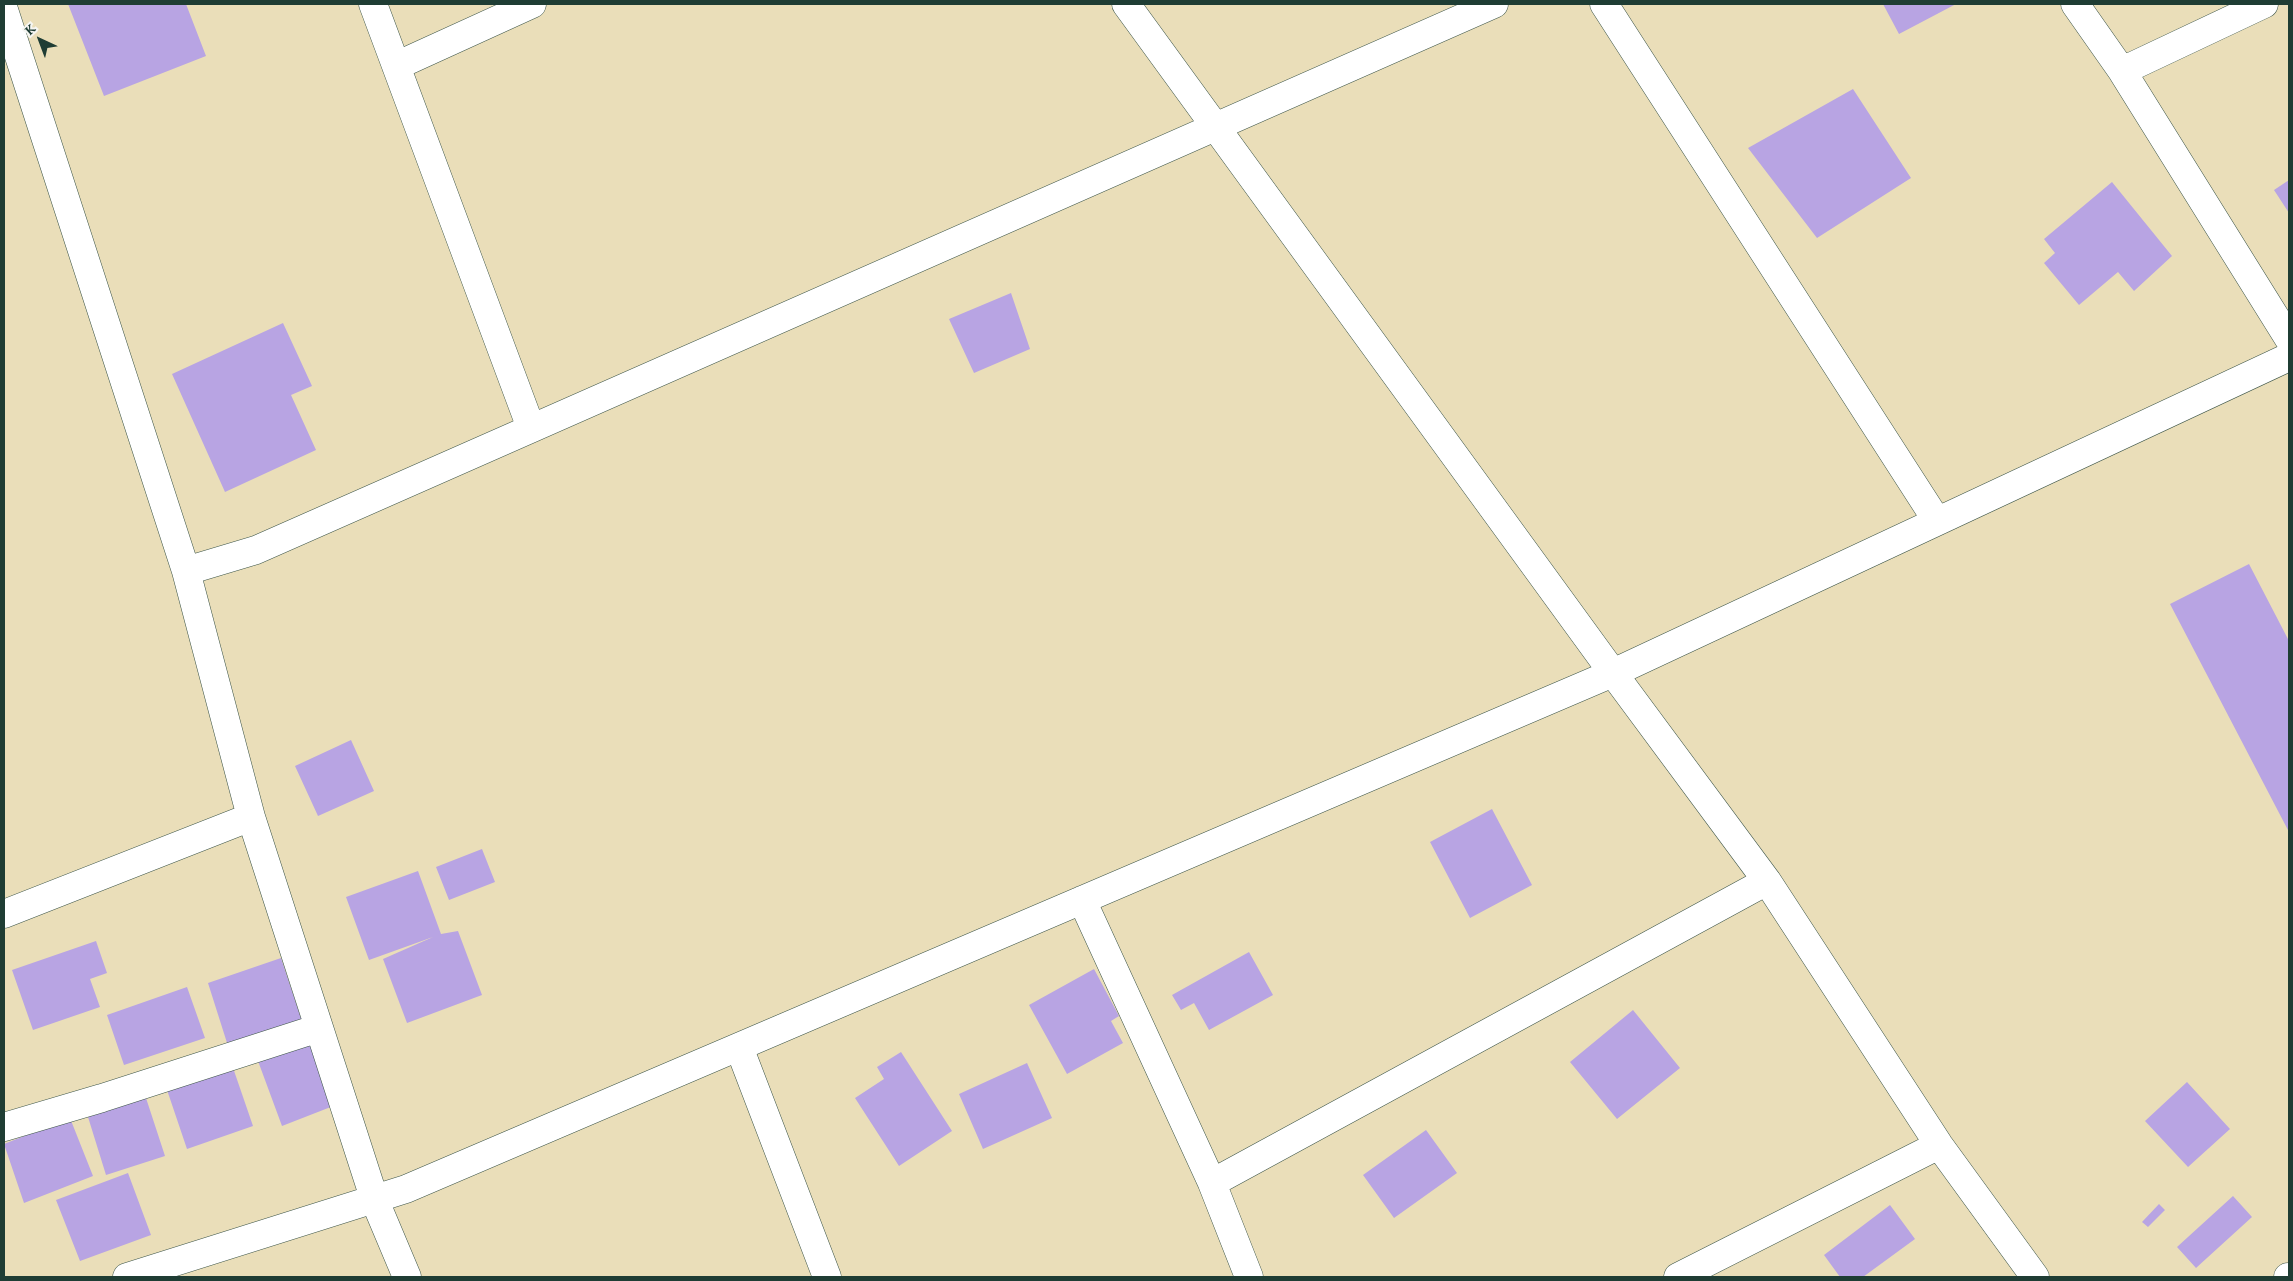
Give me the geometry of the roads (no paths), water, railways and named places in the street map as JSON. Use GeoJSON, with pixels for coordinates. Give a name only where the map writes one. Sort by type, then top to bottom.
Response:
{"type":"FeatureCollection","features":[{"type":"Feature","properties":{"kind":"street"},"geometry":{"type":"LineString","coordinates":[[373,4],[530,428]]}},
{"type":"Feature","properties":{"kind":"street"},"geometry":{"type":"LineString","coordinates":[[396,66],[532,4]]}},
{"type":"Feature","properties":{"kind":"street"},"geometry":{"type":"LineString","coordinates":[[1126,4],[1613,674],[1767,881],[1939,1145],[2035,1277]]}},
{"type":"Feature","properties":{"kind":"street"},"geometry":{"type":"LineString","coordinates":[[186,571],[256,550],[1494,4]]}},
{"type":"Feature","properties":{"kind":"street"},"geometry":{"type":"LineString","coordinates":[[1604,4],[1937,521]]}},
{"type":"Feature","properties":{"kind":"street"},"geometry":{"type":"LineString","coordinates":[[2074,4],[2122,71],[2289,339]]}},
{"type":"Feature","properties":{"kind":"street"},"geometry":{"type":"LineString","coordinates":[[2122,71],[2264,4]]}},
{"type":"Feature","properties":{"kind":"street"},"geometry":{"type":"LineString","coordinates":[[4,10],[186,571],[251,817],[375,1200],[407,1277]]}},
{"type":"Feature","properties":{"kind":"street"},"geometry":{"type":"LineString","coordinates":[[127,1277],[415,1186],[1613,674],[2289,358]]}},
{"type":"Feature","properties":{"kind":"street"},"geometry":{"type":"LineString","coordinates":[[4,914],[251,817]]}},
{"type":"Feature","properties":{"kind":"street"},"geometry":{"type":"LineString","coordinates":[[1212,1183],[1767,881]]}},
{"type":"Feature","properties":{"kind":"street"},"geometry":{"type":"LineString","coordinates":[[1082,900],[1212,1183],[1248,1277]]}},
{"type":"Feature","properties":{"kind":"street"},"geometry":{"type":"LineString","coordinates":[[4,1127],[102,1098],[319,1028]]}},
{"type":"Feature","properties":{"kind":"street"},"geometry":{"type":"LineString","coordinates":[[739,1047],[827,1277]]}},
{"type":"Feature","properties":{"kind":"street"},"geometry":{"type":"LineString","coordinates":[[1678,1277],[1939,1145]]}}]}
